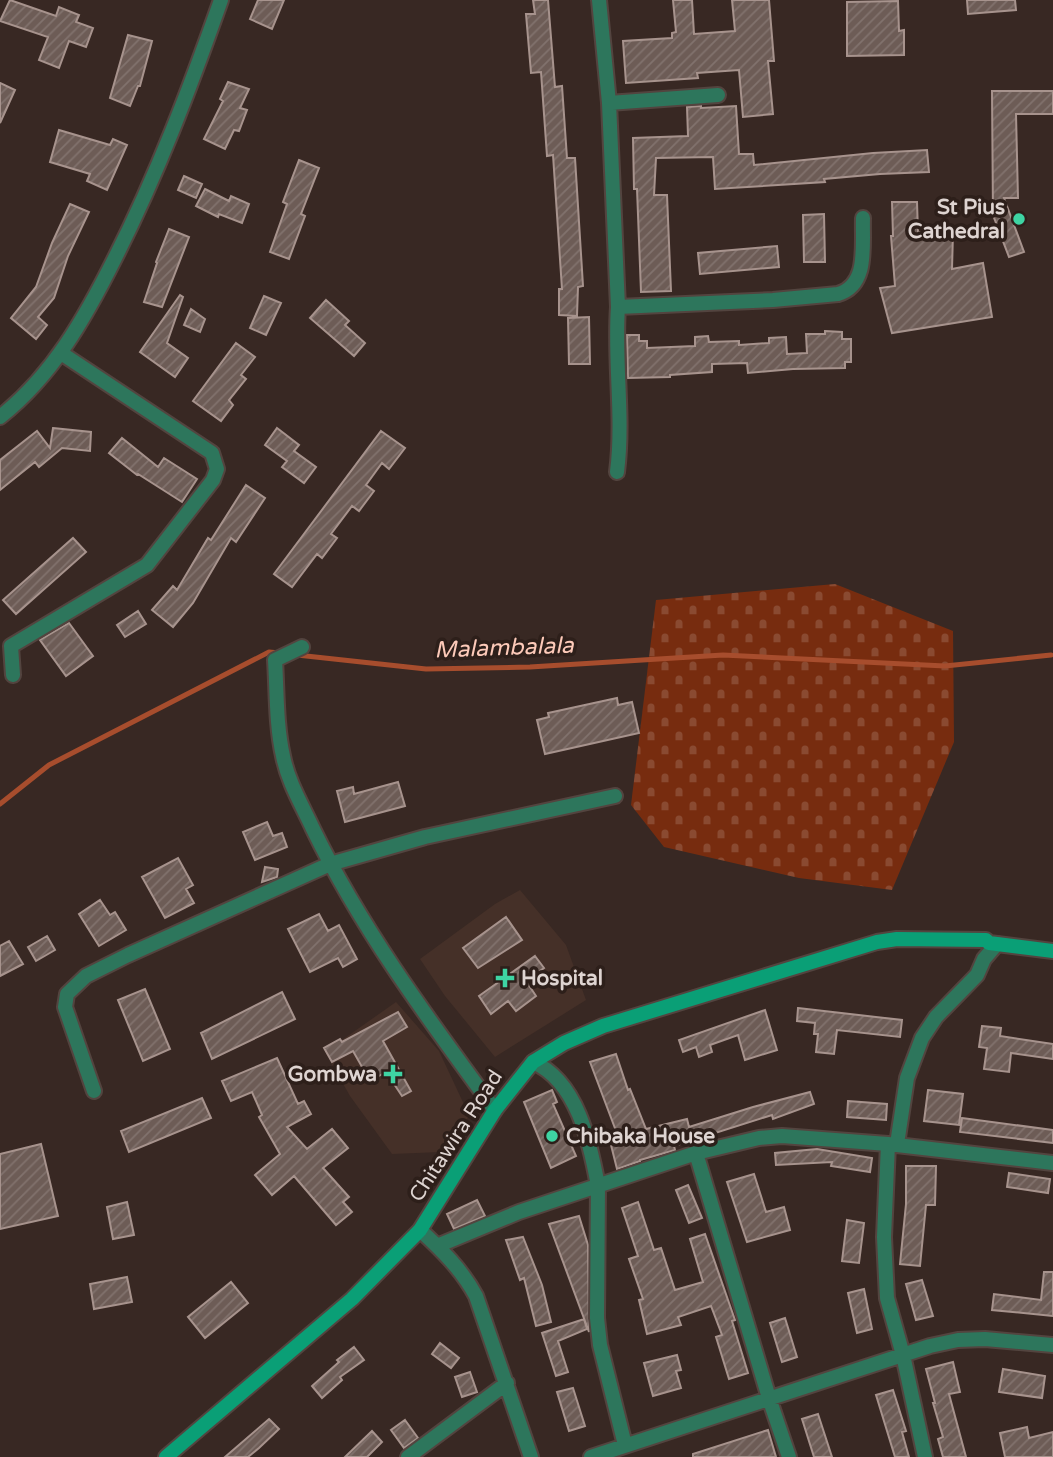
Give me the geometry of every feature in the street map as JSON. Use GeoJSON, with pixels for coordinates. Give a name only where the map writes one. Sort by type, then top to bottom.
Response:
{"type":"FeatureCollection","features":[{"type":"Feature","properties":{"kind":"street"},"geometry":{"type":"LineString","coordinates":[[0,417],[24,398],[61,353],[81,323],[139,211],[194,77],[221,0]]}},
{"type":"Feature","properties":{"kind":"street"},"geometry":{"type":"LineString","coordinates":[[599,0],[609,103],[618,307],[615,339],[619,371],[617,472]]}},
{"type":"Feature","properties":{"kind":"street"},"geometry":{"type":"LineString","coordinates":[[609,103],[718,95]]}},
{"type":"Feature","properties":{"kind":"street"},"geometry":{"type":"LineString","coordinates":[[618,307],[773,300],[848,291],[854,286],[859,275],[863,218]]}},
{"type":"Feature","properties":{"kind":"street"},"geometry":{"type":"LineString","coordinates":[[13,675],[11,646],[147,565],[213,480],[217,469],[212,453],[61,353]]}},
{"type":"Feature","properties":{"kind":"street"},"geometry":{"type":"LineString","coordinates":[[302,647],[275,660],[279,734],[292,785],[353,906],[495,1110]]}},
{"type":"Feature","properties":{"kind":"street"},"geometry":{"type":"LineString","coordinates":[[94,1091],[65,1007],[67,994],[86,976],[330,864],[425,837],[615,796]]}},
{"type":"Feature","properties":{"kind":"street","name":"Chitawira Road"},"geometry":{"type":"LineString","coordinates":[[166,1457],[352,1299],[419,1230],[495,1110],[533,1062],[564,1043],[603,1026],[877,942],[933,938],[986,940],[989,943],[1053,951]]}},
{"type":"Feature","properties":{"kind":"street"},"geometry":{"type":"LineString","coordinates":[[925,1457],[903,1355],[887,1298],[884,1271],[893,1144],[907,1078],[922,1038],[936,1017],[977,975],[984,959],[997,944]]}},
{"type":"Feature","properties":{"kind":"street"},"geometry":{"type":"LineString","coordinates":[[533,1062],[546,1068],[558,1079],[575,1105],[594,1166],[598,1186],[597,1318],[600,1345],[625,1445]]}},
{"type":"Feature","properties":{"kind":"street"},"geometry":{"type":"LineString","coordinates":[[437,1246],[519,1212],[696,1153],[759,1138],[782,1136],[893,1144],[1053,1163]]}},
{"type":"Feature","properties":{"kind":"street"},"geometry":{"type":"LineString","coordinates":[[696,1153],[789,1457]]}},
{"type":"Feature","properties":{"kind":"street"},"geometry":{"type":"LineString","coordinates":[[419,1230],[466,1278],[476,1296],[531,1457]]}},
{"type":"Feature","properties":{"kind":"street"},"geometry":{"type":"LineString","coordinates":[[591,1457],[903,1355],[958,1340],[985,1339],[1053,1345]]}},
{"type":"Feature","properties":{"kind":"street"},"geometry":{"type":"LineString","coordinates":[[408,1457],[507,1383]]}},
{"type":"Feature","properties":{"kind":"shaded area","name":"Hospital"},"geometry":{"type":"Polygon","coordinates":[[[520,890],[566,945],[586,1000],[495,1057],[445,996],[420,959],[495,904],[520,890]]]}},
{"type":"Feature","properties":{"kind":"shaded area","name":"Gombwa"},"geometry":{"type":"Polygon","coordinates":[[[396,1002],[439,1051],[469,1115],[459,1137],[441,1152],[392,1154],[350,1096],[325,1052],[396,1002]]]}},
{"type":"Feature","properties":{"kind":"green space"},"geometry":{"type":"Polygon","coordinates":[[[835,584],[953,631],[954,742],[892,890],[799,878],[664,847],[631,805],[656,600],[835,584]]]}},
{"type":"Feature","properties":{"kind":"building"},"geometry":{"type":"Polygon","coordinates":[[[10,0],[56,16],[59,7],[79,15],[76,22],[93,28],[86,47],[69,41],[59,68],[39,60],[48,37],[0,21],[10,0]]]}},
{"type":"Feature","properties":{"kind":"building"},"geometry":{"type":"Polygon","coordinates":[[[258,0],[284,0],[272,29],[250,19],[258,0]]]}},
{"type":"Feature","properties":{"kind":"building"},"geometry":{"type":"Polygon","coordinates":[[[533,0],[548,0],[555,87],[562,86],[567,158],[575,158],[583,286],[578,287],[577,316],[559,315],[559,289],[562,289],[553,155],[547,156],[541,72],[531,73],[526,14],[535,14],[533,0]]]}},
{"type":"Feature","properties":{"kind":"building"},"geometry":{"type":"Polygon","coordinates":[[[673,0],[692,0],[694,34],[735,31],[732,0],[769,0],[774,61],[768,61],[773,114],[743,117],[739,70],[697,73],[698,78],[626,83],[623,41],[672,38],[672,33],[676,32],[673,0]]]}},
{"type":"Feature","properties":{"kind":"building"},"geometry":{"type":"Polygon","coordinates":[[[967,0],[1015,0],[1016,10],[968,14],[967,0]]]}},
{"type":"Feature","properties":{"kind":"building"},"geometry":{"type":"Polygon","coordinates":[[[898,1],[899,31],[904,30],[904,55],[847,56],[847,2],[898,1]]]}},
{"type":"Feature","properties":{"kind":"building"},"geometry":{"type":"Polygon","coordinates":[[[128,35],[152,41],[140,86],[130,106],[110,98],[128,35]]]}},
{"type":"Feature","properties":{"kind":"building"},"geometry":{"type":"Polygon","coordinates":[[[228,82],[249,89],[240,108],[247,110],[239,131],[234,130],[225,149],[204,139],[223,101],[220,99],[228,82]]]}},
{"type":"Feature","properties":{"kind":"building"},"geometry":{"type":"Polygon","coordinates":[[[0,83],[15,90],[0,123],[0,83]]]}},
{"type":"Feature","properties":{"kind":"building"},"geometry":{"type":"Polygon","coordinates":[[[992,91],[1053,91],[1053,114],[1016,114],[1018,198],[1004,198],[1024,252],[1009,257],[993,215],[992,91]]]}},
{"type":"Feature","properties":{"kind":"building"},"geometry":{"type":"Polygon","coordinates":[[[736,106],[739,154],[753,154],[754,165],[927,150],[929,172],[715,189],[713,157],[656,158],[654,195],[667,195],[671,291],[641,292],[633,138],[688,136],[687,107],[736,106]]]}},
{"type":"Feature","properties":{"kind":"building"},"geometry":{"type":"Polygon","coordinates":[[[59,130],[110,145],[113,139],[127,145],[107,190],[87,181],[90,174],[50,162],[59,130]]]}},
{"type":"Feature","properties":{"kind":"building"},"geometry":{"type":"Polygon","coordinates":[[[299,160],[319,168],[301,214],[305,216],[289,259],[270,252],[287,204],[283,202],[299,160]]]}},
{"type":"Feature","properties":{"kind":"building"},"geometry":{"type":"Polygon","coordinates":[[[184,176],[202,184],[196,198],[178,190],[184,176]]]}},
{"type":"Feature","properties":{"kind":"building"},"geometry":{"type":"Polygon","coordinates":[[[205,189],[229,201],[231,196],[249,204],[242,223],[219,214],[218,217],[196,206],[205,189]]]}},
{"type":"Feature","properties":{"kind":"building"},"geometry":{"type":"Polygon","coordinates":[[[892,202],[917,202],[918,232],[953,233],[952,269],[983,263],[992,317],[892,333],[880,288],[895,286],[891,236],[892,202]]]}},
{"type":"Feature","properties":{"kind":"building"},"geometry":{"type":"Polygon","coordinates":[[[70,204],[89,212],[68,256],[54,298],[38,317],[47,325],[36,339],[11,318],[36,287],[70,204]]]}},
{"type":"Feature","properties":{"kind":"building"},"geometry":{"type":"Polygon","coordinates":[[[824,214],[825,262],[804,262],[803,215],[824,214]]]}},
{"type":"Feature","properties":{"kind":"building"},"geometry":{"type":"Polygon","coordinates":[[[169,229],[189,237],[162,307],[144,302],[169,229]]]}},
{"type":"Feature","properties":{"kind":"building"},"geometry":{"type":"Polygon","coordinates":[[[777,246],[779,267],[700,274],[698,253],[777,246]]]}},
{"type":"Feature","properties":{"kind":"building"},"geometry":{"type":"Polygon","coordinates":[[[180,295],[183,297],[167,343],[188,358],[175,377],[140,352],[180,295]]]}},
{"type":"Feature","properties":{"kind":"building"},"geometry":{"type":"Polygon","coordinates":[[[264,296],[281,303],[266,335],[250,328],[264,296]]]}},
{"type":"Feature","properties":{"kind":"building"},"geometry":{"type":"Polygon","coordinates":[[[326,300],[349,321],[345,325],[365,343],[354,356],[310,318],[326,300]]]}},
{"type":"Feature","properties":{"kind":"building"},"geometry":{"type":"Polygon","coordinates":[[[191,309],[205,319],[200,332],[184,325],[191,309]]]}},
{"type":"Feature","properties":{"kind":"building"},"geometry":{"type":"Polygon","coordinates":[[[589,317],[590,364],[569,364],[568,318],[589,317]]]}},
{"type":"Feature","properties":{"kind":"building"},"geometry":{"type":"Polygon","coordinates":[[[825,331],[842,332],[842,339],[851,339],[851,362],[845,362],[845,368],[748,373],[747,363],[712,364],[712,372],[628,378],[627,335],[639,335],[639,341],[647,341],[647,348],[695,346],[695,337],[708,336],[709,342],[739,341],[739,345],[769,343],[769,338],[786,337],[787,354],[807,353],[806,334],[825,334],[825,331]]]}},
{"type":"Feature","properties":{"kind":"building"},"geometry":{"type":"Polygon","coordinates":[[[236,343],[255,357],[241,375],[246,379],[229,400],[233,405],[221,421],[193,401],[236,343]]]}},
{"type":"Feature","properties":{"kind":"building"},"geometry":{"type":"Polygon","coordinates":[[[53,428],[91,432],[90,451],[62,448],[39,467],[35,462],[0,490],[0,460],[37,431],[50,448],[53,428]]]}},
{"type":"Feature","properties":{"kind":"building"},"geometry":{"type":"Polygon","coordinates":[[[277,428],[299,445],[294,451],[316,467],[304,483],[282,467],[287,461],[265,445],[277,428]]]}},
{"type":"Feature","properties":{"kind":"building"},"geometry":{"type":"Polygon","coordinates":[[[381,431],[405,448],[389,469],[382,463],[366,485],[374,491],[359,511],[352,506],[331,534],[337,538],[322,558],[317,554],[292,587],[274,574],[381,431]]]}},
{"type":"Feature","properties":{"kind":"building"},"geometry":{"type":"Polygon","coordinates":[[[122,438],[158,467],[164,458],[197,479],[182,502],[137,475],[109,453],[122,438]]]}},
{"type":"Feature","properties":{"kind":"building"},"geometry":{"type":"Polygon","coordinates":[[[246,485],[265,498],[236,542],[231,538],[193,603],[173,627],[152,610],[173,586],[177,590],[208,538],[211,540],[246,485]]]}},
{"type":"Feature","properties":{"kind":"building"},"geometry":{"type":"Polygon","coordinates":[[[73,538],[86,552],[16,614],[3,600],[73,538]]]}},
{"type":"Feature","properties":{"kind":"building"},"geometry":{"type":"Polygon","coordinates":[[[138,611],[146,624],[125,637],[117,625],[138,611]]]}},
{"type":"Feature","properties":{"kind":"building"},"geometry":{"type":"Polygon","coordinates":[[[69,623],[93,656],[66,676],[40,640],[69,623]]]}},
{"type":"Feature","properties":{"kind":"building"},"geometry":{"type":"Polygon","coordinates":[[[617,698],[618,705],[632,702],[639,733],[545,754],[537,720],[549,717],[548,713],[617,698]]]}},
{"type":"Feature","properties":{"kind":"building"},"geometry":{"type":"Polygon","coordinates":[[[398,782],[405,806],[345,822],[337,791],[353,787],[354,794],[398,782]]]}},
{"type":"Feature","properties":{"kind":"building"},"geometry":{"type":"Polygon","coordinates":[[[267,822],[273,836],[282,833],[287,847],[255,860],[243,832],[267,822]]]}},
{"type":"Feature","properties":{"kind":"building"},"geometry":{"type":"Polygon","coordinates":[[[178,858],[193,885],[186,889],[194,903],[165,918],[142,877],[178,858]]]}},
{"type":"Feature","properties":{"kind":"building"},"geometry":{"type":"Polygon","coordinates":[[[265,867],[278,869],[277,877],[262,882],[265,867]]]}},
{"type":"Feature","properties":{"kind":"building"},"geometry":{"type":"Polygon","coordinates":[[[100,900],[110,915],[115,912],[126,930],[99,946],[79,914],[100,900]]]}},
{"type":"Feature","properties":{"kind":"building"},"geometry":{"type":"Polygon","coordinates":[[[319,914],[328,931],[339,925],[357,959],[343,967],[338,958],[310,972],[288,929],[319,914]]]}},
{"type":"Feature","properties":{"kind":"building"},"geometry":{"type":"Polygon","coordinates":[[[506,917],[522,940],[478,968],[463,948],[506,917]]]}},
{"type":"Feature","properties":{"kind":"building"},"geometry":{"type":"Polygon","coordinates":[[[47,936],[55,950],[36,961],[28,947],[47,936]]]}},
{"type":"Feature","properties":{"kind":"building"},"geometry":{"type":"Polygon","coordinates":[[[9,941],[23,964],[0,976],[0,946],[9,941]]]}},
{"type":"Feature","properties":{"kind":"building"},"geometry":{"type":"Polygon","coordinates":[[[535,956],[544,968],[526,981],[536,996],[516,1011],[508,1001],[491,1014],[479,996],[535,956]]]}},
{"type":"Feature","properties":{"kind":"building"},"geometry":{"type":"Polygon","coordinates":[[[145,989],[170,1049],[143,1061],[118,1000],[145,989]]]}},
{"type":"Feature","properties":{"kind":"building"},"geometry":{"type":"Polygon","coordinates":[[[282,992],[295,1019],[212,1059],[201,1033],[282,992]]]}},
{"type":"Feature","properties":{"kind":"building"},"geometry":{"type":"Polygon","coordinates":[[[798,1008],[902,1020],[900,1037],[837,1030],[834,1054],[816,1052],[818,1034],[814,1034],[815,1023],[797,1021],[798,1008]]]}},
{"type":"Feature","properties":{"kind":"building"},"geometry":{"type":"Polygon","coordinates":[[[765,1010],[777,1050],[745,1060],[738,1035],[710,1045],[712,1052],[699,1057],[696,1047],[683,1052],[679,1040],[765,1010]]]}},
{"type":"Feature","properties":{"kind":"building"},"geometry":{"type":"Polygon","coordinates":[[[398,1012],[407,1027],[383,1041],[411,1091],[402,1096],[386,1072],[370,1081],[353,1051],[332,1062],[324,1048],[340,1039],[342,1042],[398,1012]]]}},
{"type":"Feature","properties":{"kind":"building"},"geometry":{"type":"Polygon","coordinates":[[[982,1026],[1001,1028],[1000,1036],[1053,1044],[1053,1059],[1011,1053],[1009,1072],[984,1069],[987,1048],[979,1047],[982,1026]]]}},
{"type":"Feature","properties":{"kind":"building"},"geometry":{"type":"Polygon","coordinates":[[[616,1054],[628,1090],[630,1089],[646,1129],[687,1119],[689,1127],[810,1092],[814,1104],[773,1119],[772,1115],[674,1146],[675,1150],[617,1169],[608,1133],[616,1131],[590,1062],[616,1054]]]}},
{"type":"Feature","properties":{"kind":"building"},"geometry":{"type":"Polygon","coordinates":[[[277,1058],[298,1104],[304,1101],[311,1114],[287,1127],[307,1149],[332,1129],[348,1148],[323,1168],[349,1197],[343,1202],[352,1212],[336,1225],[294,1176],[272,1195],[255,1175],[280,1154],[259,1117],[262,1115],[252,1092],[231,1101],[222,1081],[277,1058]]]}},
{"type":"Feature","properties":{"kind":"building","name":"Chibaka House"},"geometry":{"type":"Polygon","coordinates":[[[552,1090],[557,1102],[553,1104],[576,1156],[551,1168],[524,1102],[552,1090]]]}},
{"type":"Feature","properties":{"kind":"building"},"geometry":{"type":"Polygon","coordinates":[[[928,1090],[963,1094],[959,1125],[924,1121],[928,1090]]]}},
{"type":"Feature","properties":{"kind":"building"},"geometry":{"type":"Polygon","coordinates":[[[202,1098],[211,1118],[129,1152],[121,1131],[202,1098]]]}},
{"type":"Feature","properties":{"kind":"building"},"geometry":{"type":"Polygon","coordinates":[[[848,1101],[887,1104],[886,1120],[847,1117],[848,1101]]]}},
{"type":"Feature","properties":{"kind":"building"},"geometry":{"type":"Polygon","coordinates":[[[962,1118],[1053,1130],[1053,1143],[960,1132],[962,1118]]]}},
{"type":"Feature","properties":{"kind":"building"},"geometry":{"type":"Polygon","coordinates":[[[41,1144],[58,1216],[0,1229],[0,1154],[41,1144]]]}},
{"type":"Feature","properties":{"kind":"building"},"geometry":{"type":"Polygon","coordinates":[[[817,1149],[872,1158],[870,1172],[831,1166],[832,1162],[776,1165],[775,1153],[817,1149]]]}},
{"type":"Feature","properties":{"kind":"building"},"geometry":{"type":"Polygon","coordinates":[[[906,1166],[936,1166],[935,1205],[926,1205],[920,1266],[900,1264],[906,1204],[906,1166]]]}},
{"type":"Feature","properties":{"kind":"building"},"geometry":{"type":"Polygon","coordinates":[[[1009,1173],[1050,1179],[1048,1193],[1007,1187],[1009,1173]]]}},
{"type":"Feature","properties":{"kind":"building"},"geometry":{"type":"Polygon","coordinates":[[[754,1174],[766,1212],[784,1207],[790,1230],[747,1242],[727,1182],[754,1174]]]}},
{"type":"Feature","properties":{"kind":"building"},"geometry":{"type":"Polygon","coordinates":[[[688,1185],[702,1218],[689,1223],[676,1190],[688,1185]]]}},
{"type":"Feature","properties":{"kind":"building"},"geometry":{"type":"Polygon","coordinates":[[[477,1200],[485,1216],[454,1229],[447,1214],[477,1200]]]}},
{"type":"Feature","properties":{"kind":"building"},"geometry":{"type":"Polygon","coordinates":[[[127,1202],[134,1235],[113,1239],[107,1207],[127,1202]]]}},
{"type":"Feature","properties":{"kind":"building"},"geometry":{"type":"Polygon","coordinates":[[[638,1202],[654,1250],[661,1248],[675,1290],[703,1282],[690,1239],[705,1234],[735,1320],[732,1321],[748,1373],[729,1379],[716,1337],[722,1335],[711,1306],[678,1317],[681,1325],[647,1334],[639,1300],[643,1299],[629,1259],[638,1256],[622,1208],[638,1202]]]}},
{"type":"Feature","properties":{"kind":"building"},"geometry":{"type":"Polygon","coordinates":[[[579,1216],[588,1245],[589,1332],[549,1224],[579,1216]]]}},
{"type":"Feature","properties":{"kind":"building"},"geometry":{"type":"Polygon","coordinates":[[[847,1220],[864,1223],[859,1263],[842,1261],[847,1220]]]}},
{"type":"Feature","properties":{"kind":"building"},"geometry":{"type":"Polygon","coordinates":[[[523,1237],[542,1285],[551,1322],[536,1326],[524,1278],[520,1280],[506,1240],[523,1237]]]}},
{"type":"Feature","properties":{"kind":"building"},"geometry":{"type":"Polygon","coordinates":[[[1044,1272],[1053,1272],[1053,1316],[992,1310],[994,1294],[1041,1300],[1044,1272]]]}},
{"type":"Feature","properties":{"kind":"building"},"geometry":{"type":"Polygon","coordinates":[[[127,1277],[132,1302],[94,1309],[90,1284],[127,1277]]]}},
{"type":"Feature","properties":{"kind":"building"},"geometry":{"type":"Polygon","coordinates":[[[922,1280],[933,1316],[916,1320],[906,1284],[922,1280]]]}},
{"type":"Feature","properties":{"kind":"building"},"geometry":{"type":"Polygon","coordinates":[[[231,1282],[248,1303],[205,1338],[188,1317],[231,1282]]]}},
{"type":"Feature","properties":{"kind":"building"},"geometry":{"type":"Polygon","coordinates":[[[864,1289],[872,1329],[857,1333],[848,1293],[864,1289]]]}},
{"type":"Feature","properties":{"kind":"building"},"geometry":{"type":"Polygon","coordinates":[[[785,1318],[797,1357],[782,1362],[770,1323],[785,1318]]]}},
{"type":"Feature","properties":{"kind":"building"},"geometry":{"type":"Polygon","coordinates":[[[584,1319],[587,1329],[558,1341],[568,1372],[556,1376],[542,1333],[584,1319]]]}},
{"type":"Feature","properties":{"kind":"building"},"geometry":{"type":"Polygon","coordinates":[[[440,1343],[459,1358],[451,1368],[432,1354],[440,1343]]]}},
{"type":"Feature","properties":{"kind":"building"},"geometry":{"type":"Polygon","coordinates":[[[354,1347],[364,1360],[340,1377],[342,1380],[322,1398],[312,1386],[354,1347]]]}},
{"type":"Feature","properties":{"kind":"building"},"geometry":{"type":"Polygon","coordinates":[[[677,1355],[681,1370],[676,1371],[681,1388],[653,1396],[644,1363],[677,1355]]]}},
{"type":"Feature","properties":{"kind":"building"},"geometry":{"type":"Polygon","coordinates":[[[953,1362],[960,1392],[949,1394],[966,1457],[943,1457],[938,1439],[943,1437],[926,1369],[953,1362]]]}},
{"type":"Feature","properties":{"kind":"building"},"geometry":{"type":"Polygon","coordinates":[[[1003,1369],[1045,1376],[1042,1398],[999,1392],[1003,1369]]]}},
{"type":"Feature","properties":{"kind":"building"},"geometry":{"type":"Polygon","coordinates":[[[470,1372],[477,1392],[462,1397],[455,1377],[470,1372]]]}},
{"type":"Feature","properties":{"kind":"building"},"geometry":{"type":"Polygon","coordinates":[[[573,1388],[585,1426],[569,1431],[557,1392],[573,1388]]]}},
{"type":"Feature","properties":{"kind":"building"},"geometry":{"type":"Polygon","coordinates":[[[893,1390],[906,1431],[902,1432],[909,1457],[895,1457],[876,1395],[893,1390]]]}},
{"type":"Feature","properties":{"kind":"building"},"geometry":{"type":"Polygon","coordinates":[[[818,1414],[832,1457],[814,1457],[802,1419],[818,1414]]]}},
{"type":"Feature","properties":{"kind":"building"},"geometry":{"type":"Polygon","coordinates":[[[269,1419],[279,1429],[259,1448],[248,1457],[225,1457],[269,1419]]]}},
{"type":"Feature","properties":{"kind":"building"},"geometry":{"type":"Polygon","coordinates":[[[405,1420],[418,1438],[404,1448],[391,1430],[405,1420]]]}},
{"type":"Feature","properties":{"kind":"building"},"geometry":{"type":"Polygon","coordinates":[[[1027,1427],[1029,1438],[1053,1432],[1053,1457],[1005,1457],[1000,1433],[1027,1427]]]}},
{"type":"Feature","properties":{"kind":"building"},"geometry":{"type":"Polygon","coordinates":[[[768,1430],[776,1457],[693,1457],[693,1454],[768,1430]]]}},
{"type":"Feature","properties":{"kind":"building"},"geometry":{"type":"Polygon","coordinates":[[[372,1431],[382,1442],[367,1457],[345,1457],[372,1431]]]}},
{"type":"Feature","properties":{"kind":"waterway","name":"Malambalala"},"geometry":{"type":"LineString","coordinates":[[0,804],[49,765],[269,652],[280,653]]}},
{"type":"Feature","properties":{"kind":"waterway","name":"Malambalala"},"geometry":{"type":"LineString","coordinates":[[297,655],[426,669],[530,667],[723,655],[945,666],[1051,655]]}},
{"type":"Feature","properties":{"kind":"place","name":"St Pius Cathedral"},"geometry":{"type":"Point","coordinates":[1019,219]}},
{"type":"Feature","properties":{"kind":"place","name":"Hospital"},"geometry":{"type":"Point","coordinates":[505,978]}},
{"type":"Feature","properties":{"kind":"place","name":"Gombwa"},"geometry":{"type":"Point","coordinates":[393,1074]}},
{"type":"Feature","properties":{"kind":"place","name":"Chibaka House"},"geometry":{"type":"Point","coordinates":[552,1136]}}]}
